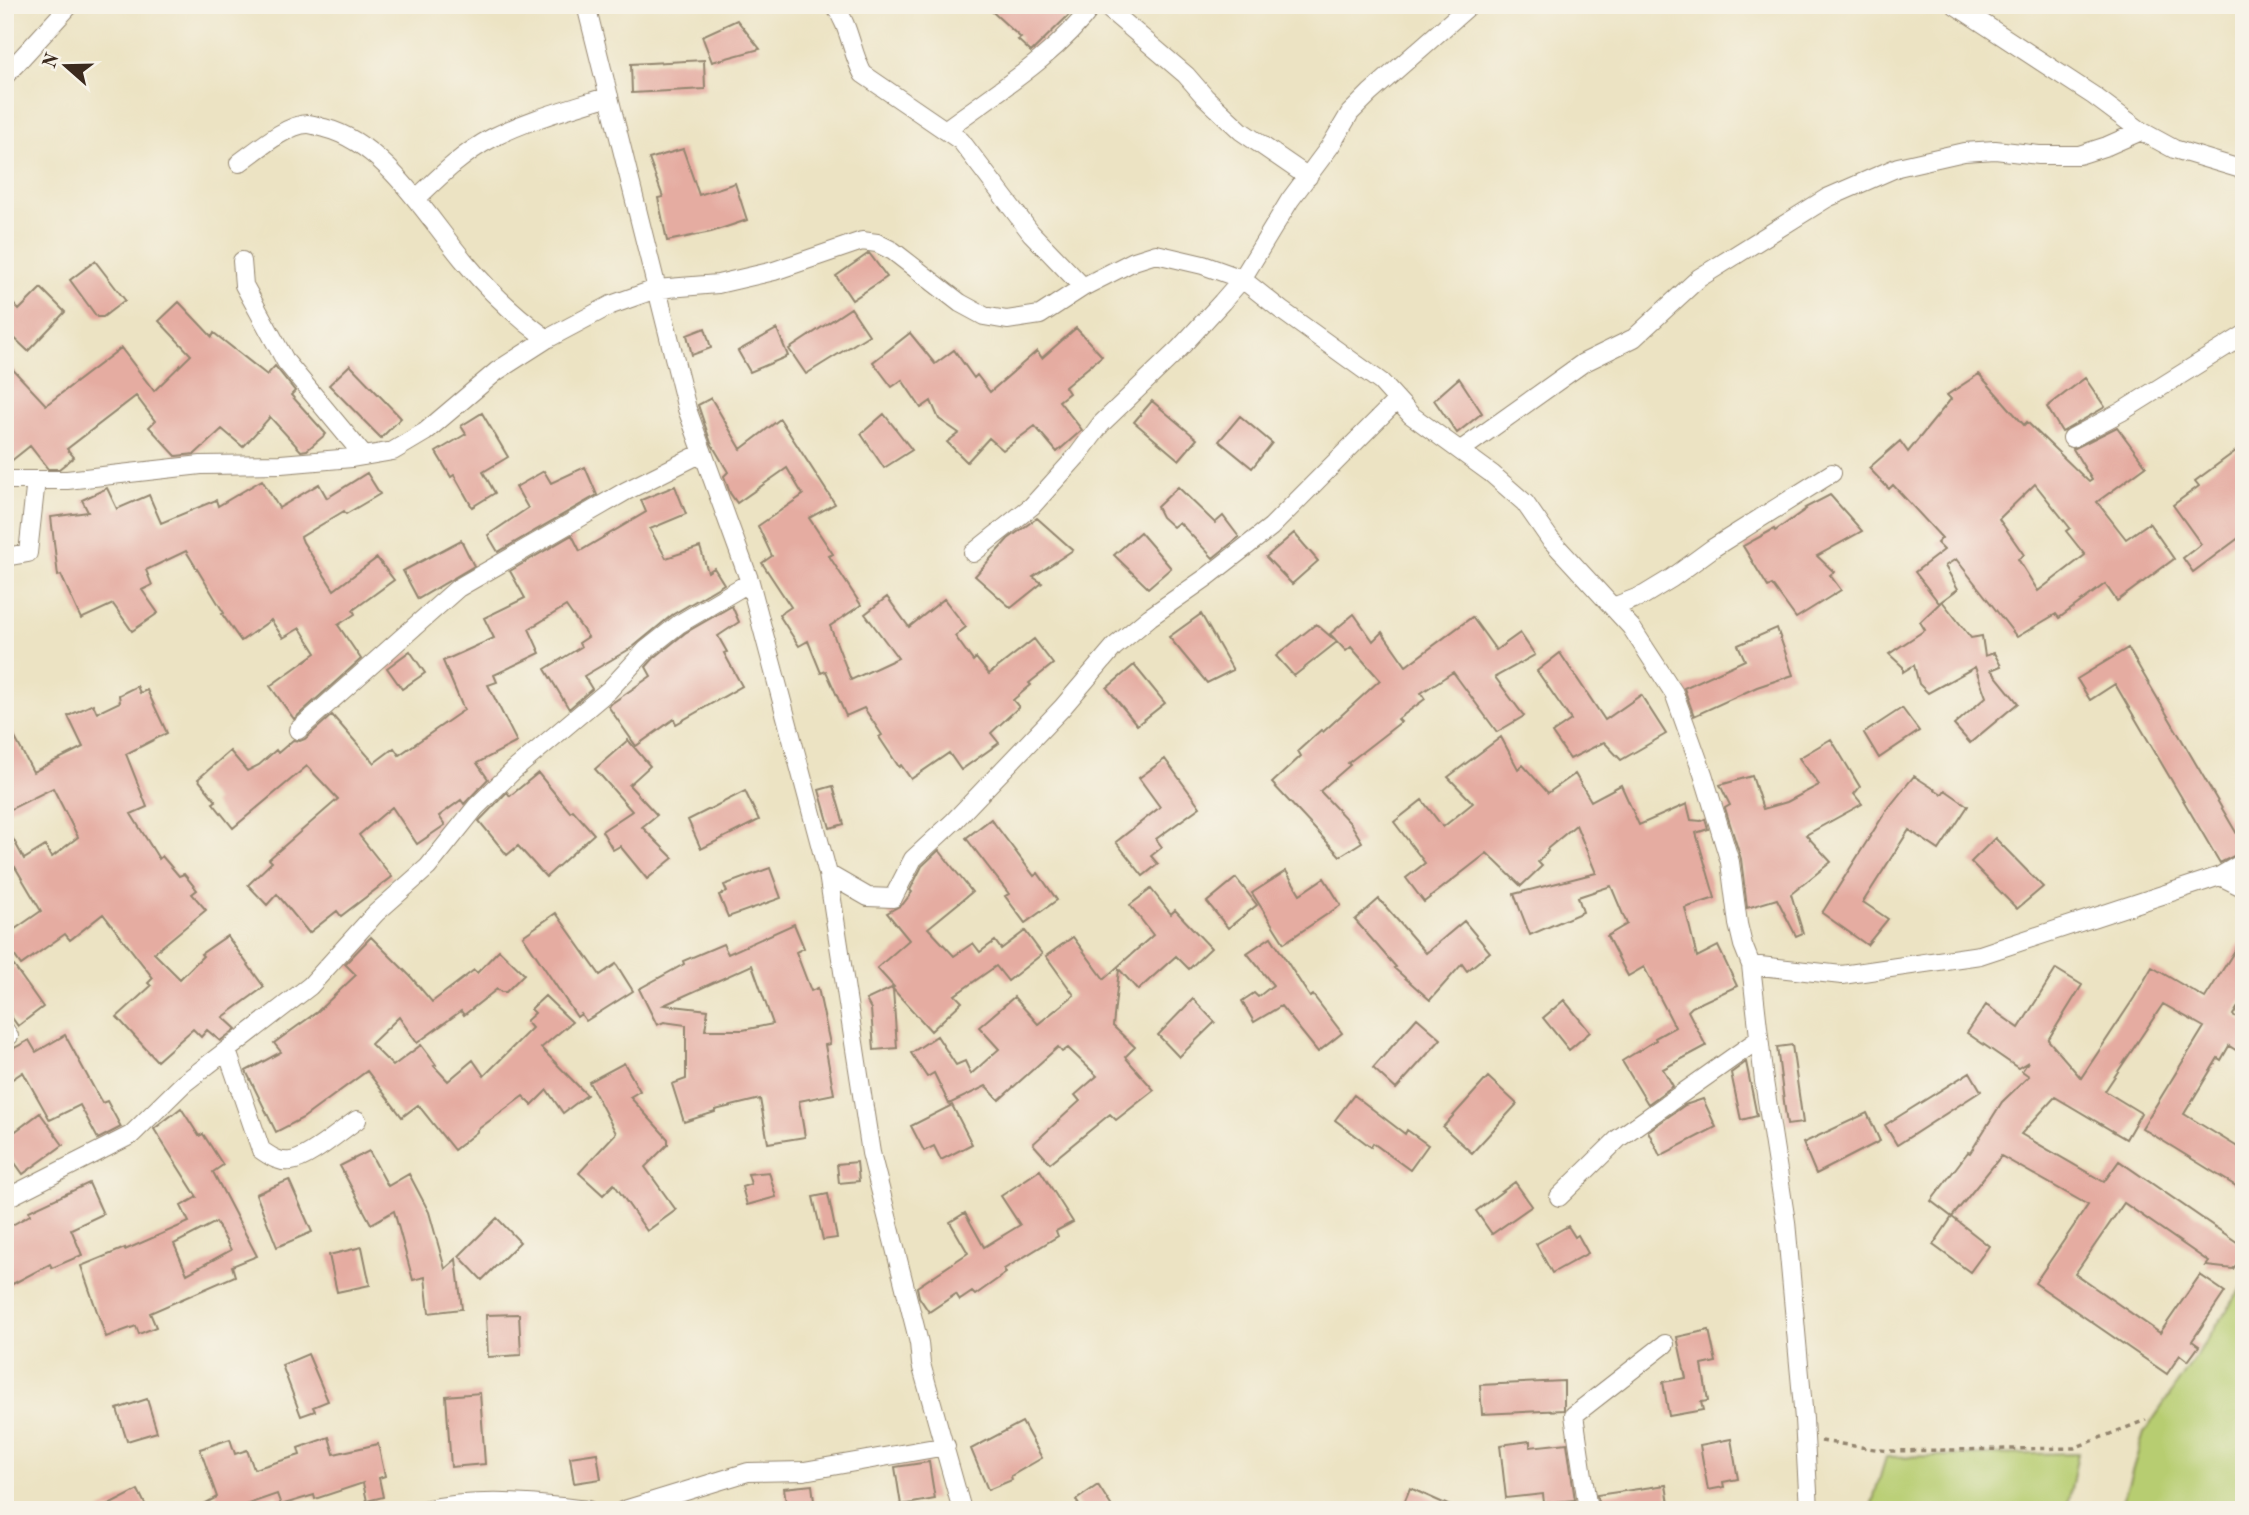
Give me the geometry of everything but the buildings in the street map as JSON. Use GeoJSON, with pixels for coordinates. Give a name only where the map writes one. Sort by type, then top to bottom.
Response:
{"type":"FeatureCollection","features":[{"type":"Feature","properties":{"kind":"street"},"geometry":{"type":"LineString","coordinates":[[5,76],[70,5]]}},
{"type":"Feature","properties":{"kind":"street"},"geometry":{"type":"LineString","coordinates":[[586,5],[687,409],[750,582],[828,874],[872,1153],[919,1343],[921,1364],[962,1510]]}},
{"type":"Feature","properties":{"kind":"street"},"geometry":{"type":"LineString","coordinates":[[834,5],[852,40],[863,74],[961,141],[1031,233],[1083,287]]}},
{"type":"Feature","properties":{"kind":"street"},"geometry":{"type":"LineString","coordinates":[[945,130],[1031,67],[1078,27],[1093,5]]}},
{"type":"Feature","properties":{"kind":"street"},"geometry":{"type":"LineString","coordinates":[[1104,5],[1186,75],[1241,131],[1308,177]]}},
{"type":"Feature","properties":{"kind":"street"},"geometry":{"type":"LineString","coordinates":[[973,554],[1032,506],[1101,425],[1179,349],[1242,279],[1350,113],[1470,5]]}},
{"type":"Feature","properties":{"kind":"street"},"geometry":{"type":"LineString","coordinates":[[1955,5],[2074,82],[2141,131],[2174,149],[2243,174]]}},
{"type":"Feature","properties":{"kind":"street"},"geometry":{"type":"LineString","coordinates":[[416,199],[450,166],[489,140],[523,124],[609,96]]}},
{"type":"Feature","properties":{"kind":"street"},"geometry":{"type":"LineString","coordinates":[[239,163],[283,133],[308,124],[354,139],[380,160],[416,199],[466,264],[517,317],[547,339]]}},
{"type":"Feature","properties":{"kind":"street"},"geometry":{"type":"LineString","coordinates":[[1461,450],[1583,363],[1634,338],[1660,317],[1699,278],[1827,198],[1898,167],[1964,152],[1994,150],[2039,155],[2079,155],[2141,131]]}},
{"type":"Feature","properties":{"kind":"street"},"geometry":{"type":"LineString","coordinates":[[5,480],[67,480],[201,465],[281,464],[393,451],[425,432],[497,371],[547,339],[611,305],[656,289],[718,284],[774,271],[862,241],[877,243],[893,251],[960,303],[984,316],[1007,320],[1040,315],[1083,287],[1134,261],[1156,254],[1203,265],[1242,279],[1381,382],[1411,415],[1461,450],[1525,503],[1550,539],[1631,627],[1674,693],[1730,862],[1741,934],[1751,965],[1786,1222],[1809,1510]]}},
{"type":"Feature","properties":{"kind":"street"},"geometry":{"type":"LineString","coordinates":[[242,261],[244,285],[286,362],[364,456]]}},
{"type":"Feature","properties":{"kind":"street"},"geometry":{"type":"LineString","coordinates":[[2073,438],[2131,406],[2244,335]]}},
{"type":"Feature","properties":{"kind":"street"},"geometry":{"type":"LineString","coordinates":[[828,874],[868,897],[892,898],[913,859],[954,821],[1062,708],[1114,648],[1150,617],[1271,527],[1397,400]]}},
{"type":"Feature","properties":{"kind":"street"},"geometry":{"type":"LineString","coordinates":[[298,730],[458,588],[626,491],[702,453]]}},
{"type":"Feature","properties":{"kind":"street"},"geometry":{"type":"LineString","coordinates":[[1613,607],[1644,595],[1672,578],[1713,548],[1832,472]]}},
{"type":"Feature","properties":{"kind":"street"},"geometry":{"type":"LineString","coordinates":[[5,557],[29,553],[36,480]]}},
{"type":"Feature","properties":{"kind":"street"},"geometry":{"type":"LineString","coordinates":[[5,1199],[131,1135],[183,1084],[310,986],[376,913],[428,867],[476,807],[514,769],[609,690],[646,650],[679,624],[750,582]]}},
{"type":"Feature","properties":{"kind":"street"},"geometry":{"type":"LineString","coordinates":[[1751,965],[1842,975],[1980,954],[2220,876],[2244,862]]}},
{"type":"Feature","properties":{"kind":"street"},"geometry":{"type":"LineString","coordinates":[[2220,876],[2244,888]]}},
{"type":"Feature","properties":{"kind":"street"},"geometry":{"type":"LineString","coordinates":[[1559,1197],[1619,1138],[1759,1039]]}},
{"type":"Feature","properties":{"kind":"street"},"geometry":{"type":"LineString","coordinates":[[228,1051],[261,1150],[275,1159],[292,1162],[357,1119]]}},
{"type":"Feature","properties":{"kind":"street"},"geometry":{"type":"LineString","coordinates":[[1588,1510],[1574,1415],[1665,1344]]}},
{"type":"Feature","properties":{"kind":"street"},"geometry":{"type":"LineString","coordinates":[[624,1510],[748,1472],[804,1471],[946,1446]]}},
{"type":"Feature","properties":{"kind":"street"},"geometry":{"type":"LineString","coordinates":[[423,1510],[471,1503],[519,1503],[588,1510]]}},
{"type":"Feature","properties":{"kind":"path"},"geometry":{"type":"LineString","coordinates":[[1805,1439],[1888,1451],[2074,1448],[2146,1420]]}},
{"type":"Feature","properties":{"kind":"green space"},"geometry":{"type":"Polygon","coordinates":[[[2244,1285],[2244,1510],[2120,1510],[2144,1433],[2244,1285]]]}},
{"type":"Feature","properties":{"kind":"green space"},"geometry":{"type":"Polygon","coordinates":[[[2078,1453],[2067,1510],[1870,1510],[1886,1457],[2078,1453]]]}}]}
